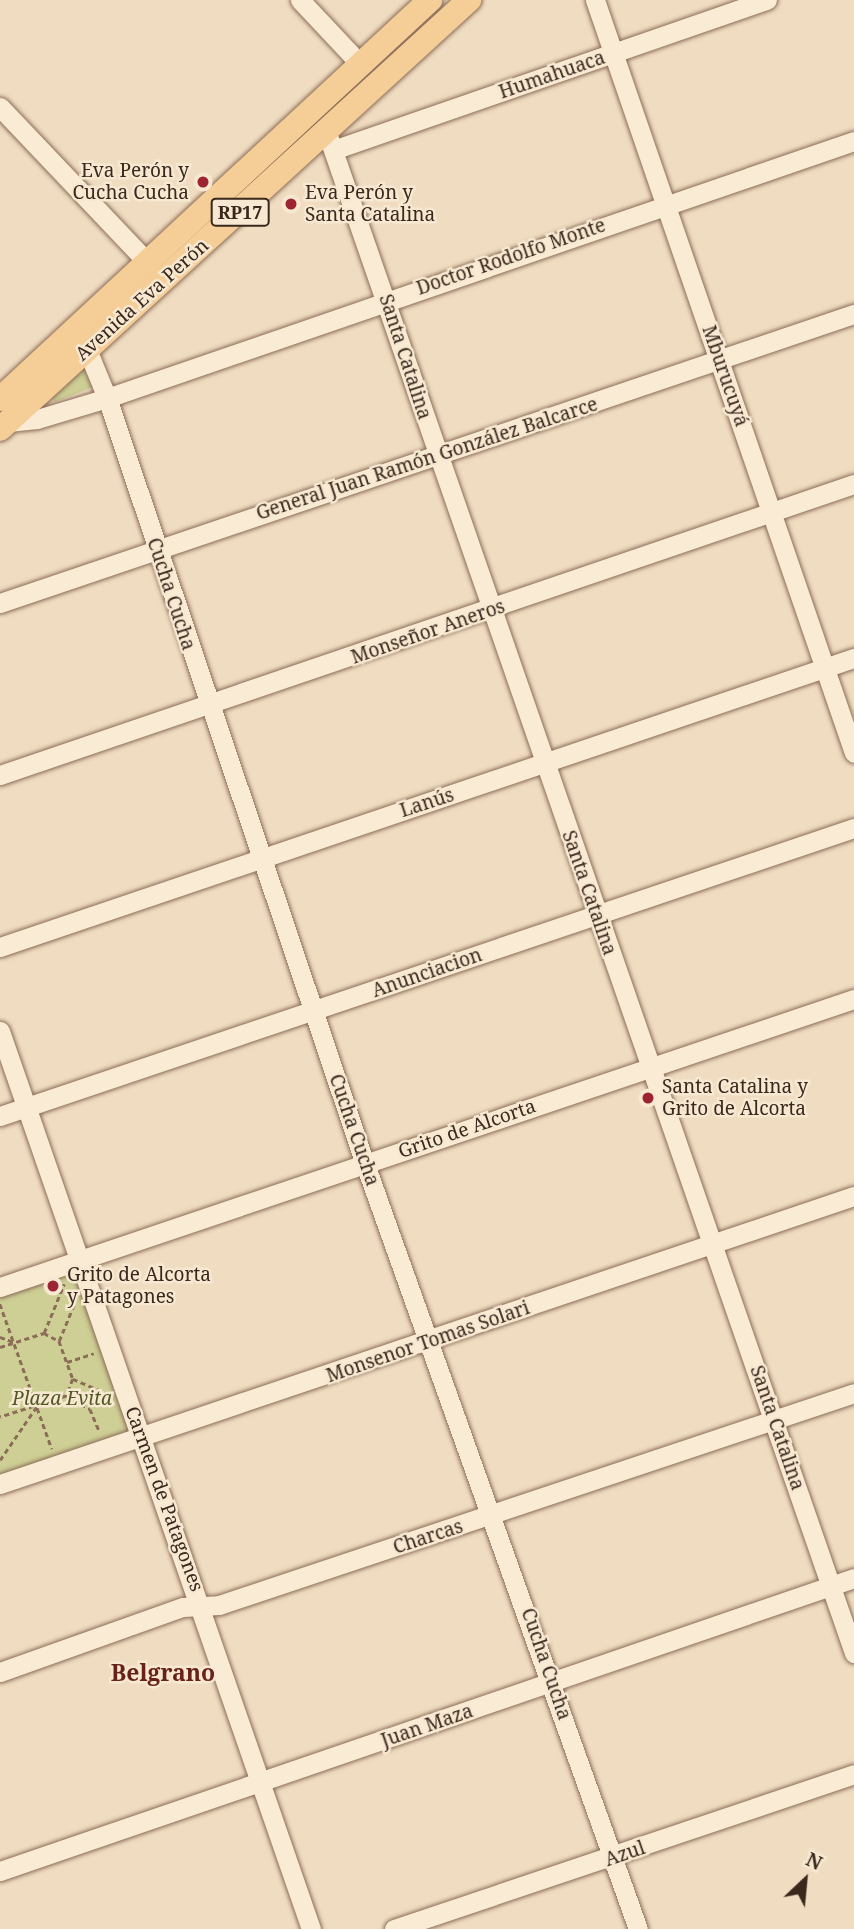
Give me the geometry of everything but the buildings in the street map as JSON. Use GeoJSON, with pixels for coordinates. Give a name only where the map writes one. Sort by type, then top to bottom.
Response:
{"type":"FeatureCollection","features":[{"type":"Feature","properties":{"kind":"main road","name":"Avenida Eva Perón"},"geometry":{"type":"LineString","coordinates":[[3,416],[76,344],[147,262],[430,0]]}},
{"type":"Feature","properties":{"kind":"main road","name":"Avenida Eva Perón"},"geometry":{"type":"LineString","coordinates":[[76,344],[331,141],[469,0]]}},
{"type":"Feature","properties":{"kind":"street"},"geometry":{"type":"LineString","coordinates":[[300,0],[361,65]]}},
{"type":"Feature","properties":{"kind":"street","name":"Mburucuyá"},"geometry":{"type":"LineString","coordinates":[[595,0],[854,753]]}},
{"type":"Feature","properties":{"kind":"street","name":"Humahuaca"},"geometry":{"type":"LineString","coordinates":[[331,141],[612,54],[767,0]]}},
{"type":"Feature","properties":{"kind":"street"},"geometry":{"type":"LineString","coordinates":[[0,107],[147,262]]}},
{"type":"Feature","properties":{"kind":"street","name":"Santa Catalina"},"geometry":{"type":"LineString","coordinates":[[331,141],[648,1069],[775,1420],[854,1653]]}},
{"type":"Feature","properties":{"kind":"street","name":"Doctor Rodolfo Monte"},"geometry":{"type":"LineString","coordinates":[[3,416],[37,419],[107,398],[854,141]]}},
{"type":"Feature","properties":{"kind":"street","name":"General Juan Ramón González Balcarce"},"geometry":{"type":"LineString","coordinates":[[0,603],[854,314]]}},
{"type":"Feature","properties":{"kind":"street","name":"Cucha Cucha"},"geometry":{"type":"LineString","coordinates":[[76,344],[107,398],[207,706],[365,1164],[553,1682],[638,1929]]}},
{"type":"Feature","properties":{"kind":"street","name":"Monseñor Aneros"},"geometry":{"type":"LineString","coordinates":[[0,775],[493,610],[854,484]]}},
{"type":"Feature","properties":{"kind":"street","name":"Lanús"},"geometry":{"type":"LineString","coordinates":[[0,947],[854,658]]}},
{"type":"Feature","properties":{"kind":"street","name":"Anunciacion"},"geometry":{"type":"LineString","coordinates":[[0,1116],[854,828]]}},
{"type":"Feature","properties":{"kind":"street","name":"Grito de Alcorta"},"geometry":{"type":"LineString","coordinates":[[0,1287],[79,1267],[365,1164],[854,999]]}},
{"type":"Feature","properties":{"kind":"street","name":"Carmen de Patagones"},"geometry":{"type":"LineString","coordinates":[[0,1031],[28,1106],[79,1267],[203,1606],[311,1929]]}},
{"type":"Feature","properties":{"kind":"street","name":"Monsenor Tomas Solari"},"geometry":{"type":"LineString","coordinates":[[0,1485],[430,1342],[712,1242],[854,1196]]}},
{"type":"Feature","properties":{"kind":"street","name":"Charcas"},"geometry":{"type":"LineString","coordinates":[[0,1672],[183,1607],[219,1605],[854,1394]]}},
{"type":"Feature","properties":{"kind":"street","name":"Juan Maza"},"geometry":{"type":"LineString","coordinates":[[0,1871],[854,1577]]}},
{"type":"Feature","properties":{"kind":"street","name":"Azul"},"geometry":{"type":"LineString","coordinates":[[394,1929],[614,1858],[854,1774]]}},
{"type":"Feature","properties":{"kind":"path"},"geometry":{"type":"LineString","coordinates":[[44,1333],[79,1267]]}},
{"type":"Feature","properties":{"kind":"path"},"geometry":{"type":"LineString","coordinates":[[79,1267],[59,1341],[73,1379],[102,1395],[125,1390]]}},
{"type":"Feature","properties":{"kind":"path"},"geometry":{"type":"LineString","coordinates":[[0,1304],[57,1465]]}},
{"type":"Feature","properties":{"kind":"path"},"geometry":{"type":"LineString","coordinates":[[0,1347],[44,1333],[59,1341]]}},
{"type":"Feature","properties":{"kind":"path"},"geometry":{"type":"LineString","coordinates":[[0,1337],[14,1342]]}},
{"type":"Feature","properties":{"kind":"path"},"geometry":{"type":"LineString","coordinates":[[67,1362],[110,1348]]}},
{"type":"Feature","properties":{"kind":"path"},"geometry":{"type":"LineString","coordinates":[[66,1396],[73,1379]]}},
{"type":"Feature","properties":{"kind":"path"},"geometry":{"type":"LineString","coordinates":[[0,1417],[66,1396],[90,1409],[107,1450]]}},
{"type":"Feature","properties":{"kind":"path"},"geometry":{"type":"LineString","coordinates":[[0,1460],[37,1406]]}},
{"type":"Feature","properties":{"kind":"green space"},"geometry":{"type":"Polygon","coordinates":[[[83,369],[93,387],[55,402],[50,397],[83,369]]]}},
{"type":"Feature","properties":{"kind":"green space","name":"Plaza Evita"},"geometry":{"type":"Polygon","coordinates":[[[79,1260],[142,1438],[0,1484],[0,1288],[79,1260]]]}},
{"type":"Feature","properties":{"kind":"place","name":"Eva Perón y Cucha Cucha"},"geometry":{"type":"Point","coordinates":[203,182]}},
{"type":"Feature","properties":{"kind":"place","name":"Eva Perón y Santa Catalina"},"geometry":{"type":"Point","coordinates":[291,204]}},
{"type":"Feature","properties":{"kind":"place","name":"Santa Catalina y Grito de Alcorta"},"geometry":{"type":"Point","coordinates":[648,1098]}},
{"type":"Feature","properties":{"kind":"place","name":"Grito de Alcorta y Patagones"},"geometry":{"type":"Point","coordinates":[53,1286]}},
{"type":"Feature","properties":{"kind":"district","name":"Belgrano"},"geometry":{"type":"Point","coordinates":[163,1672]}}]}
